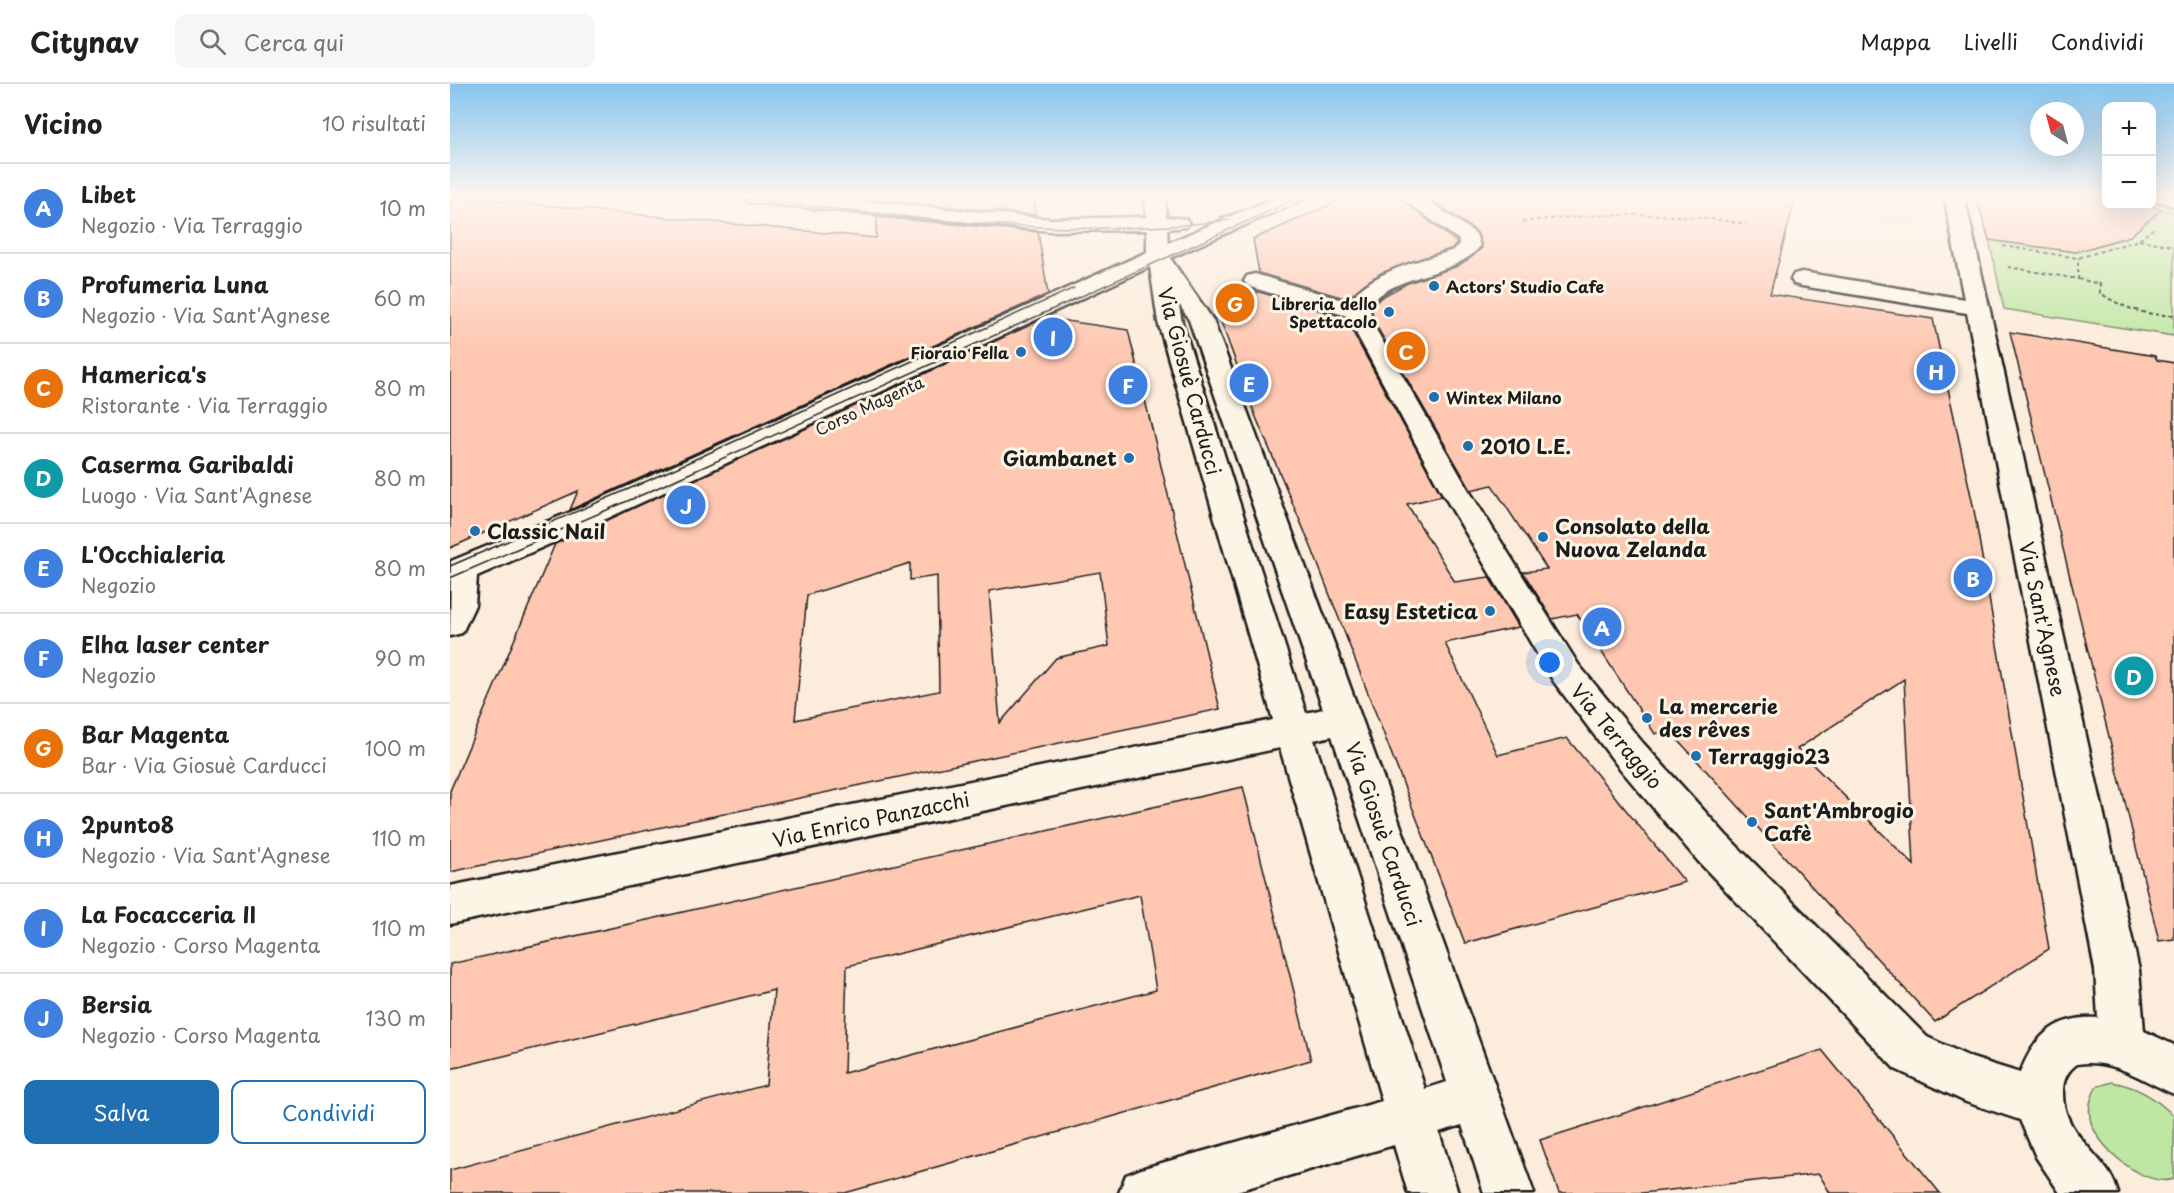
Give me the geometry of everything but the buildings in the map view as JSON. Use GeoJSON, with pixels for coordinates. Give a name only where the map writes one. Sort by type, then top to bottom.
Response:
{"type":"FeatureCollection","features":[{"type":"Feature","properties":{"kind":"street"},"geometry":{"type":"LineString","coordinates":[[1158,248],[1158,254]]}},
{"type":"Feature","properties":{"kind":"street","name":"Corso Magenta"},"geometry":{"type":"LineString","coordinates":[[456,572],[765,435],[1173,248]]}},
{"type":"Feature","properties":{"kind":"street"},"geometry":{"type":"LineString","coordinates":[[1255,281],[1357,312],[1361,300],[1374,290],[1461,254],[1468,248]]}},
{"type":"Feature","properties":{"kind":"street","name":"Via Sant'Agnese"},"geometry":{"type":"LineString","coordinates":[[1965,248],[2117,970],[2122,1044]]}},
{"type":"Feature","properties":{"kind":"street","name":"Corso Magenta"},"geometry":{"type":"LineString","coordinates":[[765,435],[799,437],[1101,299],[1119,289],[1158,254]]}},
{"type":"Feature","properties":{"kind":"street","name":"Via Giosuè Carducci"},"geometry":{"type":"LineString","coordinates":[[1158,254],[1201,320],[1344,719],[1509,1193]]}},
{"type":"Feature","properties":{"kind":"street","name":"Via Giosuè Carducci"},"geometry":{"type":"LineString","coordinates":[[1158,254],[1170,322],[1433,1193]]}},
{"type":"Feature","properties":{"kind":"street"},"geometry":{"type":"LineString","coordinates":[[1802,279],[1977,308]]}},
{"type":"Feature","properties":{"kind":"street","name":"Via Terraggio"},"geometry":{"type":"LineString","coordinates":[[1357,312],[1454,489],[1566,673],[1630,754],[1712,848],[1911,1053],[1966,1079],[2040,1103]]}},
{"type":"Feature","properties":{"kind":"street"},"geometry":{"type":"LineString","coordinates":[[450,624],[459,605],[456,572]]}},
{"type":"Feature","properties":{"kind":"street","name":"Via Enrico Panzacchi"},"geometry":{"type":"LineString","coordinates":[[450,905],[1206,750],[1344,719]]}},
{"type":"Feature","properties":{"kind":"street"},"geometry":{"type":"LineString","coordinates":[[2093,1193],[2073,1172],[2052,1137],[2040,1103],[2041,1077],[2050,1057],[2068,1044],[2092,1040],[2122,1044],[2156,1058],[2174,1071]]}},
{"type":"Feature","properties":{"kind":"street"},"geometry":{"type":"LineString","coordinates":[[1144,1193],[1475,1098]]}},
{"type":"Feature","properties":{"kind":"path"},"geometry":{"type":"LineString","coordinates":[[2016,248],[2078,258],[2113,248]]}},
{"type":"Feature","properties":{"kind":"path"},"geometry":{"type":"LineString","coordinates":[[2078,258],[2078,279]]}},
{"type":"Feature","properties":{"kind":"path"},"geometry":{"type":"LineString","coordinates":[[2003,267],[2100,284],[2100,293],[2114,303],[2138,312],[2174,315]]}},
{"type":"Feature","properties":{"kind":"green space"},"geometry":{"type":"Polygon","coordinates":[[[1991,248],[2045,248],[2076,252],[2090,248],[2174,248],[2174,336],[2004,309],[1991,248]]]}},
{"type":"Feature","properties":{"kind":"green space"},"geometry":{"type":"Polygon","coordinates":[[[2112,1082],[2146,1094],[2174,1116],[2174,1179],[2149,1178],[2123,1163],[2101,1141],[2090,1118],[2090,1102],[2096,1087],[2112,1082]]]}},
{"type":"Feature","properties":{"kind":"tram line"},"geometry":{"type":"LineString","coordinates":[[450,578],[646,493],[1189,248]]}},
{"type":"Feature","properties":{"kind":"tram line"},"geometry":{"type":"LineString","coordinates":[[450,566],[638,485],[1074,288]]}},
{"type":"Feature","properties":{"kind":"place","name":"Actors' Studio Cafe"},"geometry":{"type":"Point","coordinates":[1434,286]}},
{"type":"Feature","properties":{"kind":"place","name":"Bar Magenta"},"geometry":{"type":"Point","coordinates":[1235,303]}},
{"type":"Feature","properties":{"kind":"place","name":"Libreria dello Spettacolo"},"geometry":{"type":"Point","coordinates":[1389,312]}},
{"type":"Feature","properties":{"kind":"place","name":"La Focacceria II"},"geometry":{"type":"Point","coordinates":[1053,337]}},
{"type":"Feature","properties":{"kind":"place","name":"Hamerica's"},"geometry":{"type":"Point","coordinates":[1406,351]}},
{"type":"Feature","properties":{"kind":"place","name":"Fioraio Fella"},"geometry":{"type":"Point","coordinates":[1021,352]}},
{"type":"Feature","properties":{"kind":"place","name":"2punto8"},"geometry":{"type":"Point","coordinates":[1936,371]}},
{"type":"Feature","properties":{"kind":"place","name":"L'Occhialeria"},"geometry":{"type":"Point","coordinates":[1249,383]}},
{"type":"Feature","properties":{"kind":"place","name":"Elha laser center"},"geometry":{"type":"Point","coordinates":[1128,385]}},
{"type":"Feature","properties":{"kind":"place","name":"Wintex Milano"},"geometry":{"type":"Point","coordinates":[1434,397]}},
{"type":"Feature","properties":{"kind":"place","name":"2010 L.E."},"geometry":{"type":"Point","coordinates":[1468,446]}},
{"type":"Feature","properties":{"kind":"place","name":"Giambanet"},"geometry":{"type":"Point","coordinates":[1129,458]}},
{"type":"Feature","properties":{"kind":"place","name":"Bersia"},"geometry":{"type":"Point","coordinates":[686,505]}},
{"type":"Feature","properties":{"kind":"place","name":"Classic Nail"},"geometry":{"type":"Point","coordinates":[475,531]}},
{"type":"Feature","properties":{"kind":"place","name":"Consolato della Nuova Zelanda"},"geometry":{"type":"Point","coordinates":[1543,537]}},
{"type":"Feature","properties":{"kind":"place","name":"Profumeria Luna"},"geometry":{"type":"Point","coordinates":[1973,578]}},
{"type":"Feature","properties":{"kind":"place","name":"Easy Estetica"},"geometry":{"type":"Point","coordinates":[1490,611]}},
{"type":"Feature","properties":{"kind":"place","name":"Libet"},"geometry":{"type":"Point","coordinates":[1602,627]}},
{"type":"Feature","properties":{"kind":"place","name":"Caserma Garibaldi"},"geometry":{"type":"Point","coordinates":[2134,676]}},
{"type":"Feature","properties":{"kind":"place","name":"La mercerie des rêves"},"geometry":{"type":"Point","coordinates":[1647,718]}},
{"type":"Feature","properties":{"kind":"place","name":"Terraggio23"},"geometry":{"type":"Point","coordinates":[1696,756]}},
{"type":"Feature","properties":{"kind":"place","name":"Sant'Ambrogio Cafè"},"geometry":{"type":"Point","coordinates":[1752,822]}}]}
